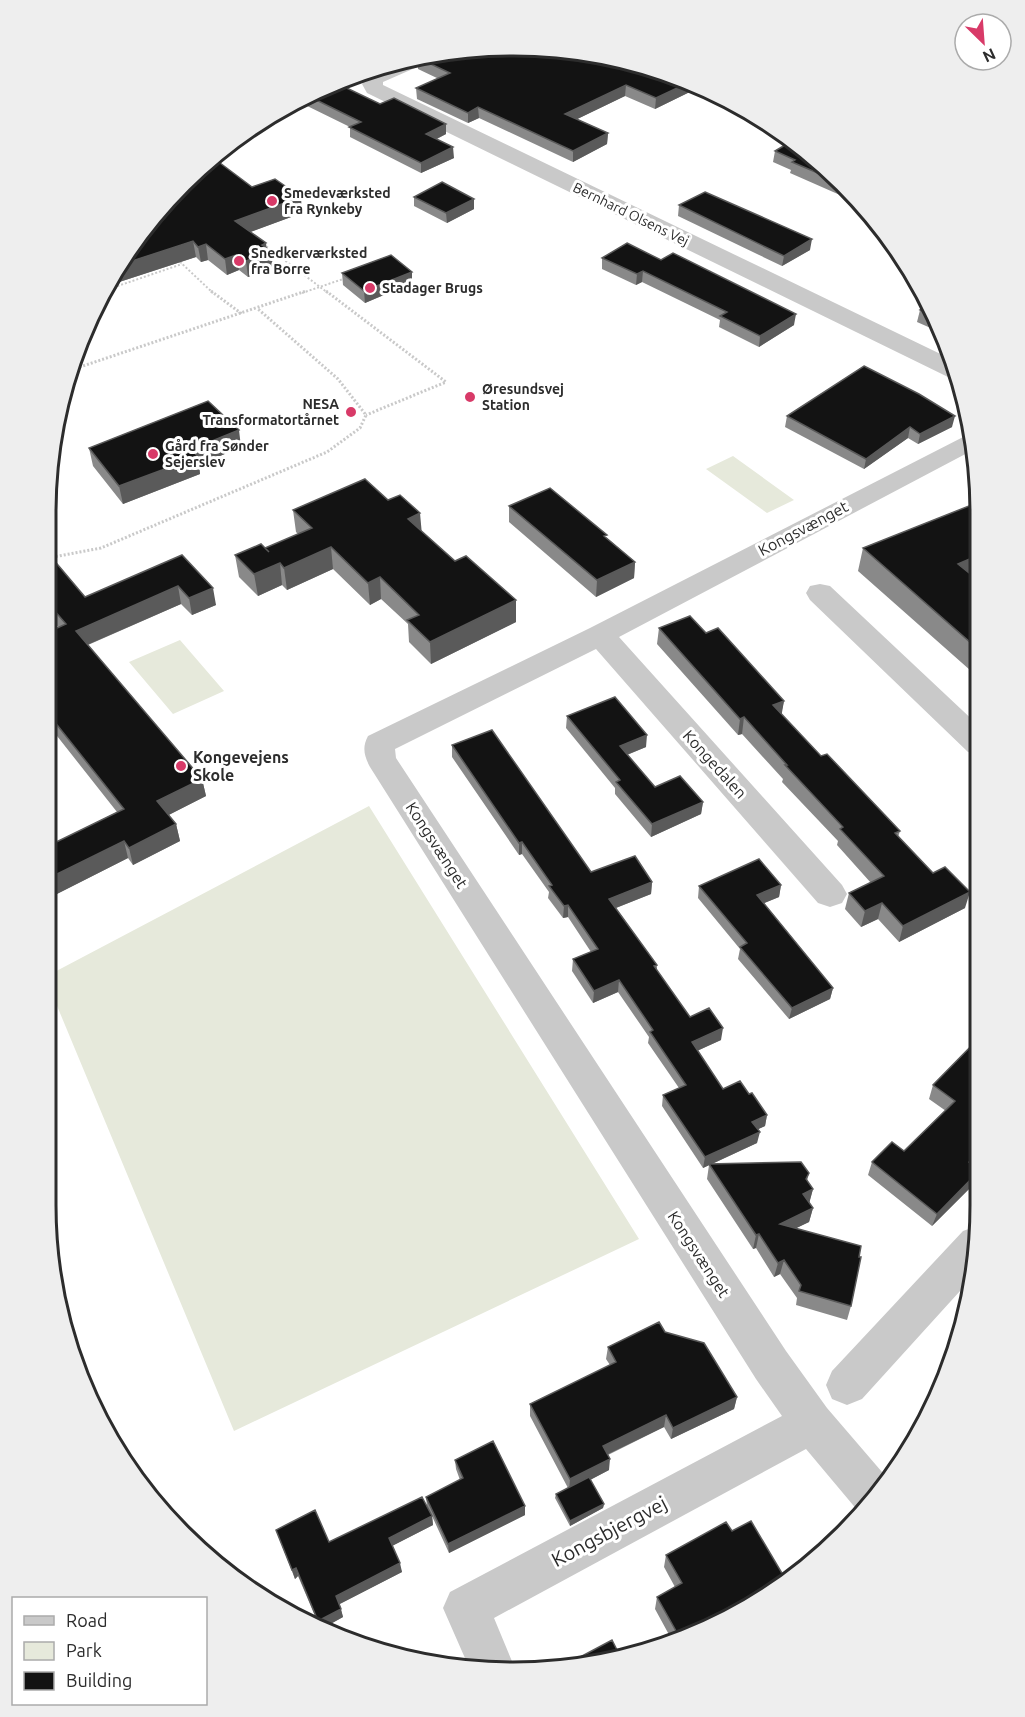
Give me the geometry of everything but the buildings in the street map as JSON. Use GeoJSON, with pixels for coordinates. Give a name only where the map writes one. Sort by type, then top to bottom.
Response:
{"type":"FeatureCollection","features":[{"type":"Feature","properties":{"kind":"street","name":"Bernhard Olsens Vej"},"geometry":{"type":"LineString","coordinates":[[386,73],[376,78],[372,84],[374,89],[945,366]]}},
{"type":"Feature","properties":{"kind":"street","name":"Kongsvænget"},"geometry":{"type":"LineString","coordinates":[[869,1490],[812,1423],[771,1365],[381,759],[379,744],[600,635],[965,444]]}},
{"type":"Feature","properties":{"kind":"street"},"geometry":{"type":"LineString","coordinates":[[820,593],[970,735]]}},
{"type":"Feature","properties":{"kind":"street","name":"Kongedalen"},"geometry":{"type":"LineString","coordinates":[[600,635],[830,894]]}},
{"type":"Feature","properties":{"kind":"street"},"geometry":{"type":"LineString","coordinates":[[847,1385],[967,1255]]}},
{"type":"Feature","properties":{"kind":"street","name":"Kongsbjergvej"},"geometry":{"type":"LineString","coordinates":[[490,1661],[466,1608],[812,1423]]}},
{"type":"Feature","properties":{"kind":"path"},"geometry":{"type":"LineString","coordinates":[[55,557],[101,548],[327,452],[360,428],[366,415],[446,382],[255,238]]}},
{"type":"Feature","properties":{"kind":"path"},"geometry":{"type":"LineString","coordinates":[[172,254],[204,286],[243,314]]}},
{"type":"Feature","properties":{"kind":"path"},"geometry":{"type":"LineString","coordinates":[[116,287],[182,264]]}},
{"type":"Feature","properties":{"kind":"path"},"geometry":{"type":"LineString","coordinates":[[80,366],[243,314],[351,276]]}},
{"type":"Feature","properties":{"kind":"path"},"geometry":{"type":"LineString","coordinates":[[258,309],[338,379],[366,415]]}},
{"type":"Feature","properties":{"kind":"green space"},"geometry":{"type":"Polygon","coordinates":[[[733,456],[794,500],[767,513],[706,469],[733,456]]]}},
{"type":"Feature","properties":{"kind":"green space"},"geometry":{"type":"Polygon","coordinates":[[[180,640],[224,691],[173,714],[129,662],[180,640]]]}},
{"type":"Feature","properties":{"kind":"green space"},"geometry":{"type":"Polygon","coordinates":[[[369,806],[639,1239],[234,1431],[55,1001],[55,972],[369,806]]]}},
{"type":"Feature","properties":{"kind":"place","name":"Smedeværksted fra Rynkeby"},"geometry":{"type":"Point","coordinates":[272,201]}},
{"type":"Feature","properties":{"kind":"place","name":"Snedkerværksted fra Borre"},"geometry":{"type":"Point","coordinates":[239,261]}},
{"type":"Feature","properties":{"kind":"place","name":"Stadager Brugs"},"geometry":{"type":"Point","coordinates":[370,288]}},
{"type":"Feature","properties":{"kind":"place","name":"Øresundsvej Station"},"geometry":{"type":"Point","coordinates":[470,397]}},
{"type":"Feature","properties":{"kind":"place","name":"NESA Transformatortårnet"},"geometry":{"type":"Point","coordinates":[351,412]}},
{"type":"Feature","properties":{"kind":"place","name":"Gård fra Sønder Sejerslev"},"geometry":{"type":"Point","coordinates":[153,454]}},
{"type":"Feature","properties":{"kind":"place","name":"Kongevejens Skole"},"geometry":{"type":"Point","coordinates":[181,766]}}]}
